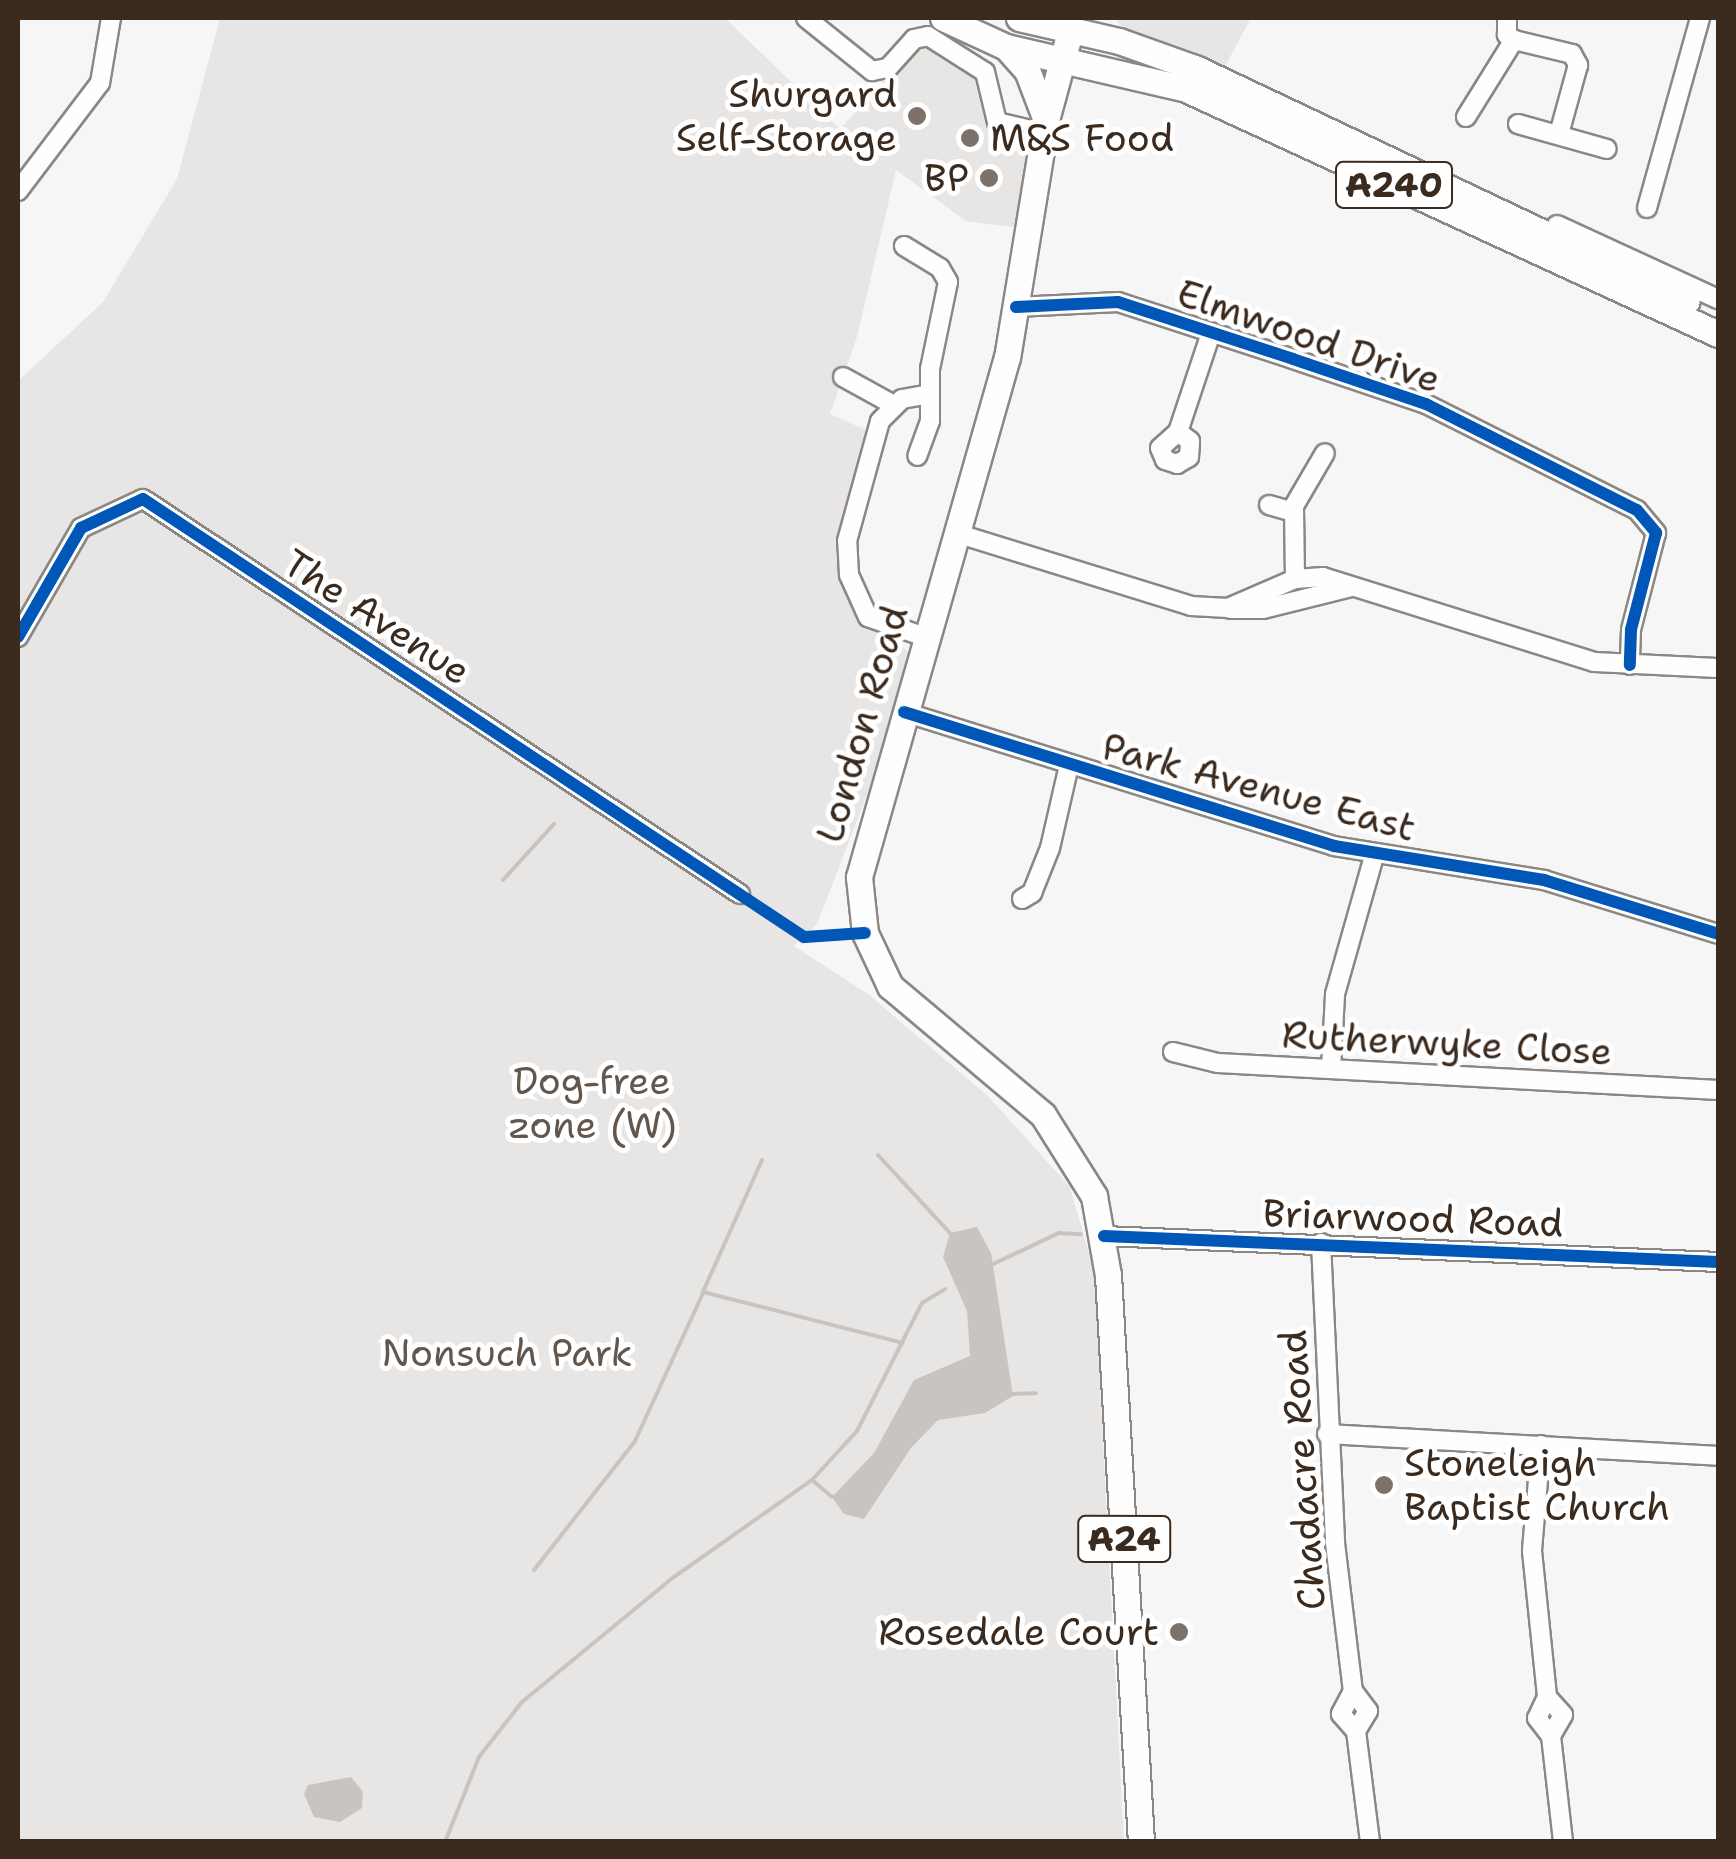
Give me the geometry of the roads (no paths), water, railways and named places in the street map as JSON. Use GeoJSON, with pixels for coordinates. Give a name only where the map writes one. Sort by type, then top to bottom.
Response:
{"type":"FeatureCollection","features":[{"type":"Feature","properties":{"kind":"highway"},"geometry":{"type":"LineString","coordinates":[[944,18],[1006,47],[1061,59],[1056,42],[979,18]]}},
{"type":"Feature","properties":{"kind":"highway"},"geometry":{"type":"LineString","coordinates":[[1019,18],[1071,28],[1083,45],[1132,60],[1153,77]]}},
{"type":"Feature","properties":{"kind":"highway","name":"London Road"},"geometry":{"type":"LineString","coordinates":[[1071,28],[1045,126],[1016,308],[958,534],[860,860],[860,904],[872,952],[912,1010],[1043,1115],[1084,1172],[1104,1236],[1142,1842]]}},
{"type":"Feature","properties":{"kind":"highway","name":"A240"},"geometry":{"type":"LineString","coordinates":[[1071,28],[1195,68],[1718,316]]}},
{"type":"Feature","properties":{"kind":"highway"},"geometry":{"type":"LineString","coordinates":[[1006,47],[1027,70],[1045,126]]}},
{"type":"Feature","properties":{"kind":"highway","name":"A240"},"geometry":{"type":"LineString","coordinates":[[1061,59],[1153,77],[1718,334]]}},
{"type":"Feature","properties":{"kind":"street"},"geometry":{"type":"LineString","coordinates":[[18,191],[100,83],[111,18]]}},
{"type":"Feature","properties":{"kind":"street"},"geometry":{"type":"LineString","coordinates":[[806,18],[872,71],[888,68],[914,39],[928,36],[985,72],[997,122],[1045,126]]}},
{"type":"Feature","properties":{"kind":"street"},"geometry":{"type":"LineString","coordinates":[[1508,18],[1505,28],[1514,40],[1572,54],[1578,64],[1559,134]]}},
{"type":"Feature","properties":{"kind":"street"},"geometry":{"type":"LineString","coordinates":[[1647,208],[1700,18]]}},
{"type":"Feature","properties":{"kind":"street"},"geometry":{"type":"LineString","coordinates":[[1466,117],[1514,40]]}},
{"type":"Feature","properties":{"kind":"street"},"geometry":{"type":"LineString","coordinates":[[1518,124],[1607,149]]}},
{"type":"Feature","properties":{"kind":"street"},"geometry":{"type":"LineString","coordinates":[[1556,226],[1718,299]]}},
{"type":"Feature","properties":{"kind":"street"},"geometry":{"type":"LineString","coordinates":[[904,246],[940,268],[948,282],[930,394],[930,421],[917,456]]}},
{"type":"Feature","properties":{"kind":"street","name":"Elmwood Drive"},"geometry":{"type":"LineString","coordinates":[[1016,308],[1118,302],[1426,404],[1650,520],[1656,549],[1631,630],[1630,665]]}},
{"type":"Feature","properties":{"kind":"street"},"geometry":{"type":"LineString","coordinates":[[1178,432],[1212,333]]}},
{"type":"Feature","properties":{"kind":"street"},"geometry":{"type":"LineString","coordinates":[[843,377],[894,405]]}},
{"type":"Feature","properties":{"kind":"street"},"geometry":{"type":"LineString","coordinates":[[926,637],[868,617],[849,575],[850,519],[880,422],[894,405],[930,394]]}},
{"type":"Feature","properties":{"kind":"street"},"geometry":{"type":"LineString","coordinates":[[1295,579],[1294,512],[1302,485],[1325,453]]}},
{"type":"Feature","properties":{"kind":"street","name":"The Avenue"},"geometry":{"type":"LineString","coordinates":[[18,637],[81,528],[143,499],[740,894]]}},
{"type":"Feature","properties":{"kind":"street"},"geometry":{"type":"LineString","coordinates":[[1270,505],[1294,512]]}},
{"type":"Feature","properties":{"kind":"street"},"geometry":{"type":"LineString","coordinates":[[958,534],[1191,606],[1263,610],[1361,586]]}},
{"type":"Feature","properties":{"kind":"street"},"geometry":{"type":"LineString","coordinates":[[1228,608],[1295,579],[1323,576],[1594,662],[1718,668]]}},
{"type":"Feature","properties":{"kind":"street","name":"Park Avenue East"},"geometry":{"type":"LineString","coordinates":[[904,712],[1374,856],[1544,880],[1718,934]]}},
{"type":"Feature","properties":{"kind":"street"},"geometry":{"type":"LineString","coordinates":[[1022,899],[1032,893],[1050,848],[1069,765]]}},
{"type":"Feature","properties":{"kind":"street"},"geometry":{"type":"LineString","coordinates":[[1330,1069],[1335,994],[1374,856]]}},
{"type":"Feature","properties":{"kind":"street","name":"Rutherwyke Close"},"geometry":{"type":"LineString","coordinates":[[1173,1052],[1218,1063],[1718,1090]]}},
{"type":"Feature","properties":{"kind":"street","name":"Briarwood Road"},"geometry":{"type":"LineString","coordinates":[[1104,1236],[1718,1262]]}},
{"type":"Feature","properties":{"kind":"street","name":"Chadacre Road"},"geometry":{"type":"LineString","coordinates":[[1321,1244],[1327,1434],[1353,1692],[1341,1714],[1356,1730],[1370,1842]]}},
{"type":"Feature","properties":{"kind":"street"},"geometry":{"type":"LineString","coordinates":[[1327,1434],[1711,1456],[1718,1476]]}},
{"type":"Feature","properties":{"kind":"street"},"geometry":{"type":"LineString","coordinates":[[1541,1445],[1532,1551],[1547,1696],[1536,1718],[1551,1736],[1563,1842]]}},
{"type":"Feature","properties":{"kind":"waterway"},"geometry":{"type":"LineString","coordinates":[[503,880],[554,824]]}},
{"type":"Feature","properties":{"kind":"waterway"},"geometry":{"type":"LineString","coordinates":[[878,1155],[950,1233]]}},
{"type":"Feature","properties":{"kind":"waterway"},"geometry":{"type":"LineString","coordinates":[[762,1160],[703,1292],[903,1343]]}},
{"type":"Feature","properties":{"kind":"waterway"},"geometry":{"type":"LineString","coordinates":[[993,1264],[1059,1233],[1081,1234]]}},
{"type":"Feature","properties":{"kind":"waterway"},"geometry":{"type":"LineString","coordinates":[[812,1480],[857,1431],[922,1303],[945,1289]]}},
{"type":"Feature","properties":{"kind":"waterway"},"geometry":{"type":"LineString","coordinates":[[534,1570],[635,1441],[702,1295]]}},
{"type":"Feature","properties":{"kind":"waterway"},"geometry":{"type":"LineString","coordinates":[[1012,1394],[1036,1393]]}},
{"type":"Feature","properties":{"kind":"waterway"},"geometry":{"type":"LineString","coordinates":[[445,1842],[479,1757],[522,1702],[671,1579],[812,1480],[832,1497]]}},
{"type":"Feature","properties":{"kind":"place","name":"Shurgard Self-Storage"},"geometry":{"type":"Point","coordinates":[917,116]}},
{"type":"Feature","properties":{"kind":"place","name":"M&S Food"},"geometry":{"type":"Point","coordinates":[970,138]}},
{"type":"Feature","properties":{"kind":"place","name":"BP"},"geometry":{"type":"Point","coordinates":[989,178]}},
{"type":"Feature","properties":{"kind":"place","name":"Stoneleigh Baptist Church"},"geometry":{"type":"Point","coordinates":[1384,1485]}},
{"type":"Feature","properties":{"kind":"place","name":"Rosedale Court"},"geometry":{"type":"Point","coordinates":[1179,1632]}},
{"type":"Feature","properties":{"kind":"park label","name":"Dog-free zone (W)"},"geometry":{"type":"Point","coordinates":[592,1103]}},
{"type":"Feature","properties":{"kind":"park label","name":"Nonsuch Park"},"geometry":{"type":"Point","coordinates":[507,1353]}}]}
